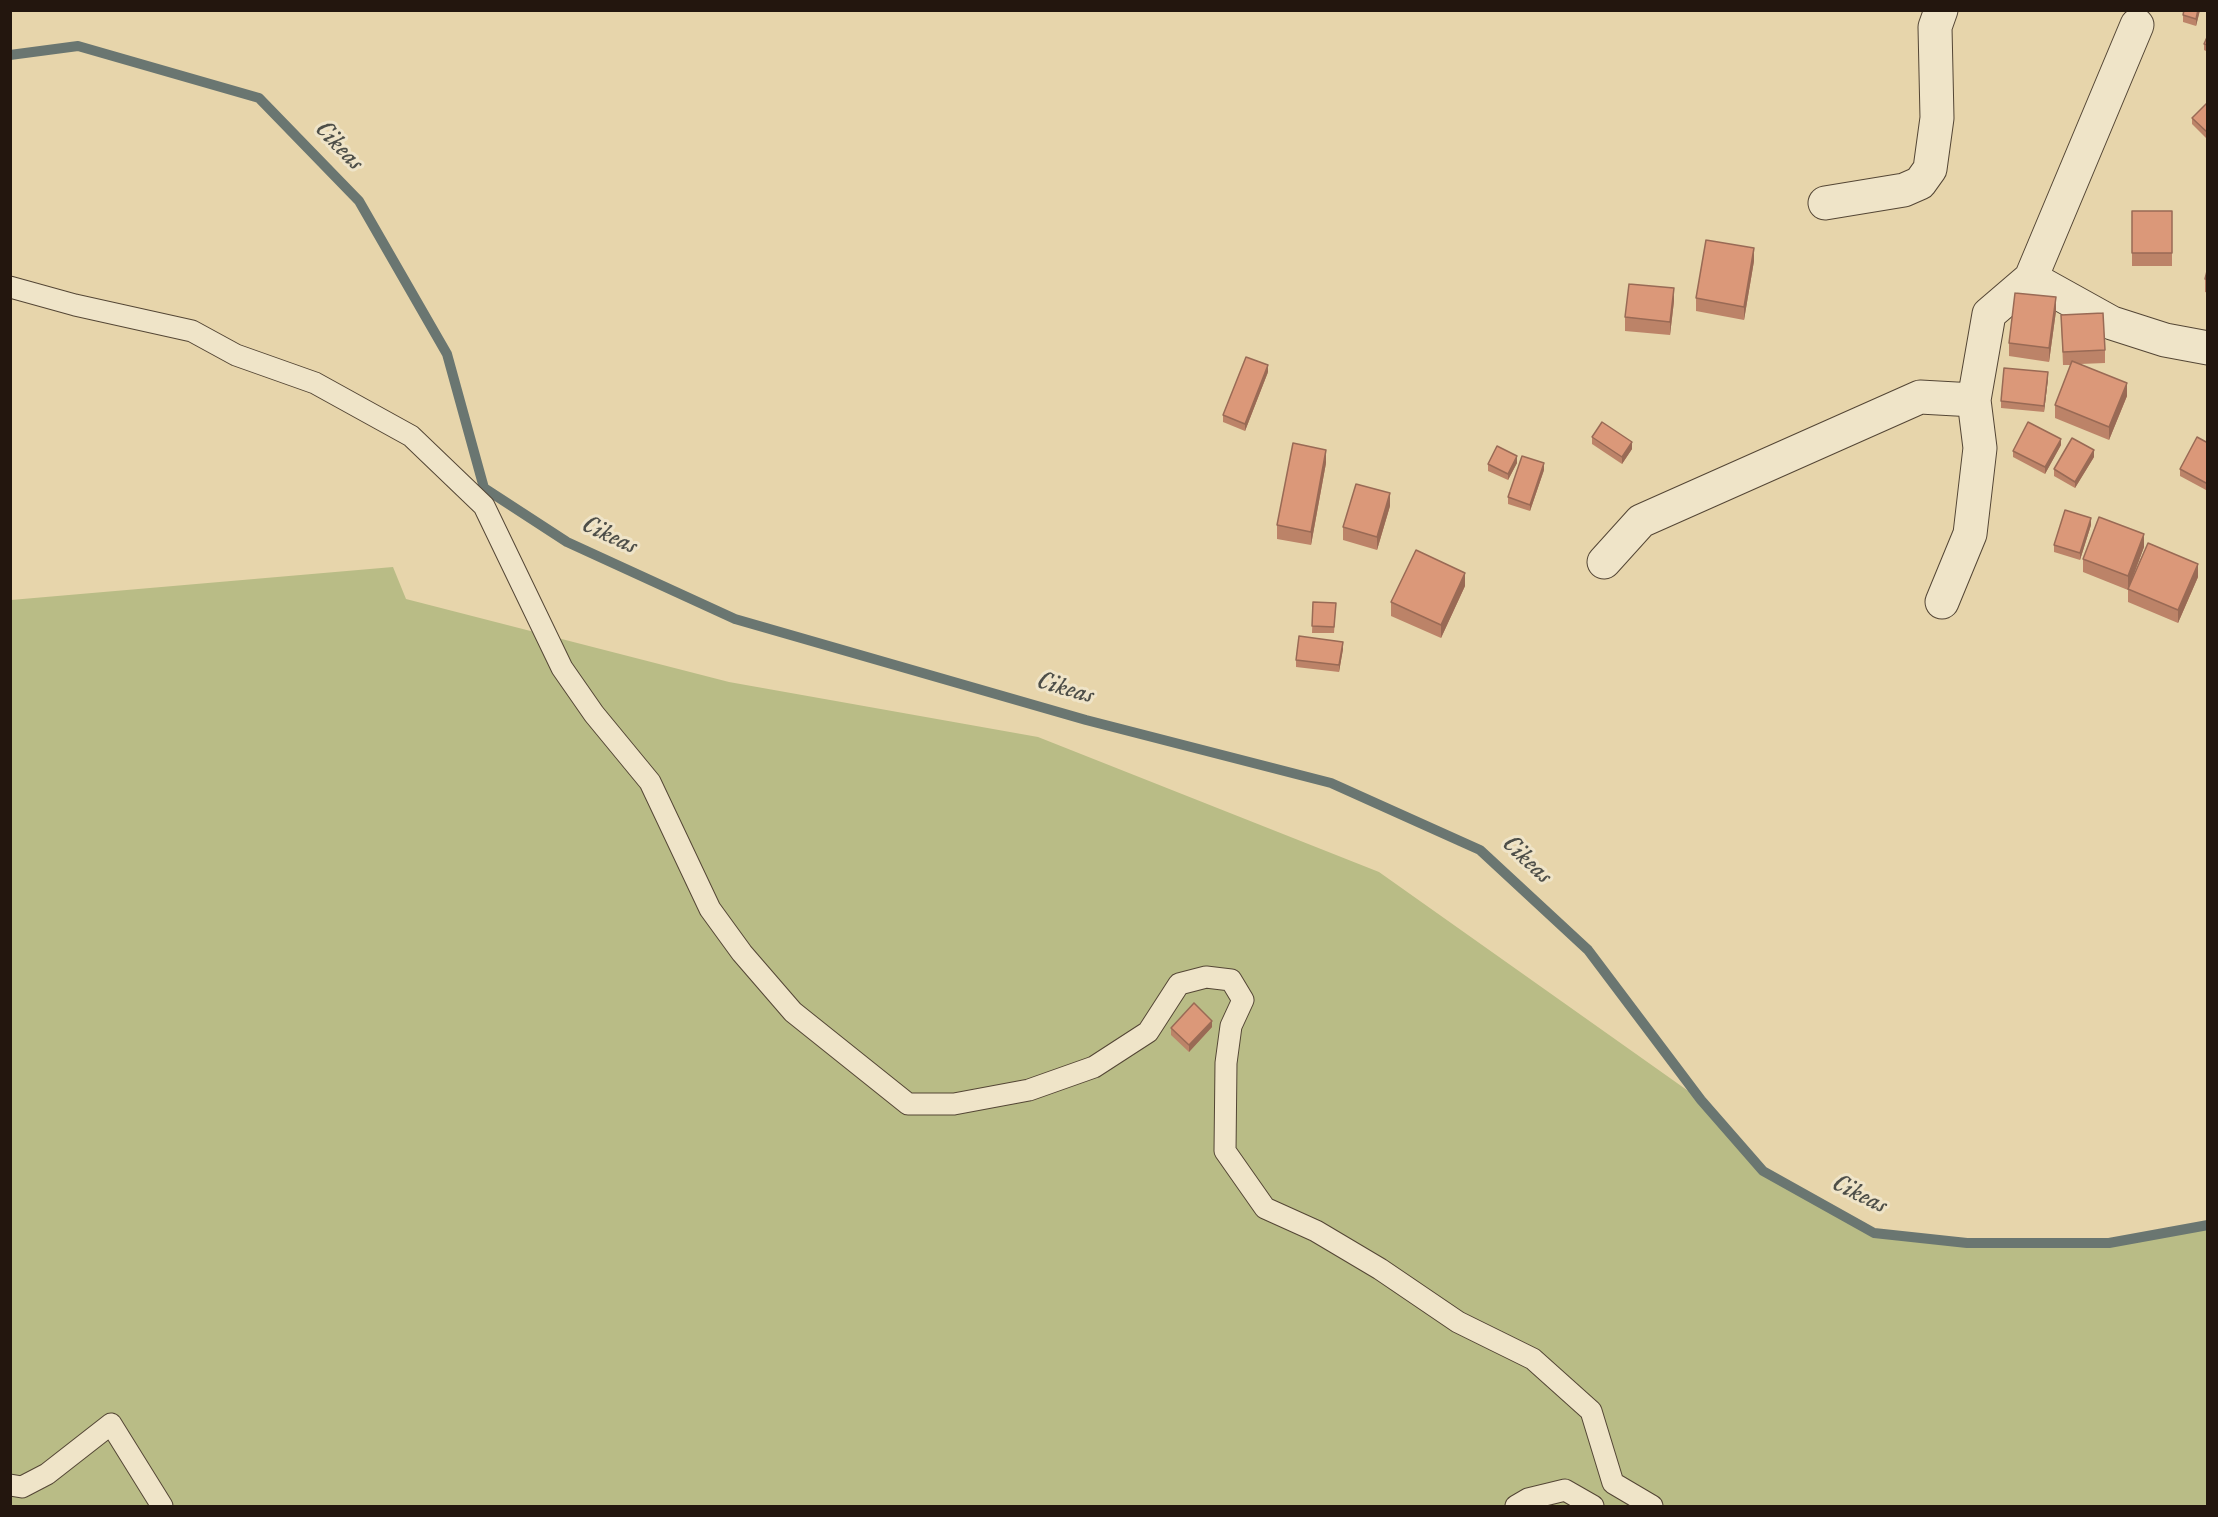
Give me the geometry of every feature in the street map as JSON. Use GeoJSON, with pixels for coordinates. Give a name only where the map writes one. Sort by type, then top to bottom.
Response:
{"type":"FeatureCollection","features":[{"type":"Feature","properties":{"kind":"street"},"geometry":{"type":"LineString","coordinates":[[1825,203],[1904,190],[1920,183],[1930,169],[1936,118],[1935,27],[1941,10]]}},
{"type":"Feature","properties":{"kind":"street"},"geometry":{"type":"LineString","coordinates":[[1942,602],[1970,534],[1980,448],[1974,400],[1989,314],[2031,278],[2139,15]]}},
{"type":"Feature","properties":{"kind":"street"},"geometry":{"type":"LineString","coordinates":[[2031,278],[2112,323],[2165,340],[2208,348]]}},
{"type":"Feature","properties":{"kind":"street"},"geometry":{"type":"LineString","coordinates":[[1604,562],[1641,521],[1920,397],[1974,400]]}},
{"type":"Feature","properties":{"kind":"lane"},"geometry":{"type":"LineString","coordinates":[[10,287],[75,305],[192,331],[236,355],[315,383],[411,435],[484,506],[562,668],[594,714],[650,782],[710,909],[742,953],[793,1012],[908,1104],[954,1104],[1029,1090],[1094,1067],[1148,1032],[1179,984],[1206,977],[1231,980],[1243,1000],[1231,1026],[1226,1063],[1225,1151],[1265,1208],[1316,1231],[1380,1269],[1458,1322],[1533,1359],[1591,1411],[1613,1483],[1652,1506]]}},
{"type":"Feature","properties":{"kind":"lane"},"geometry":{"type":"LineString","coordinates":[[10,1485],[22,1487],[47,1474],[111,1424],[162,1506]]}},
{"type":"Feature","properties":{"kind":"lane"},"geometry":{"type":"LineString","coordinates":[[1516,1506],[1528,1499],[1565,1490],[1593,1506]]}},
{"type":"Feature","properties":{"kind":"green space"},"geometry":{"type":"Polygon","coordinates":[[[393,567],[406,599],[729,682],[1038,737],[1379,872],[1701,1100],[1763,1171],[1874,1233],[1968,1243],[2109,1243],[2207,1225],[2207,1506],[11,1506],[11,600],[393,567]]]}},
{"type":"Feature","properties":{"kind":"building"},"geometry":{"type":"Polygon","coordinates":[[[2184,10],[2198,10],[2196,19],[2183,15],[2184,10]]]}},
{"type":"Feature","properties":{"kind":"building"},"geometry":{"type":"Polygon","coordinates":[[[2208,102],[2208,133],[2192,118],[2208,102]]]}},
{"type":"Feature","properties":{"kind":"building"},"geometry":{"type":"Polygon","coordinates":[[[2132,211],[2172,211],[2172,253],[2132,253],[2132,211]]]}},
{"type":"Feature","properties":{"kind":"building"},"geometry":{"type":"Polygon","coordinates":[[[1706,240],[1754,248],[1744,307],[1696,298],[1706,240]]]}},
{"type":"Feature","properties":{"kind":"building"},"geometry":{"type":"Polygon","coordinates":[[[1629,284],[1674,288],[1670,322],[1625,317],[1629,284]]]}},
{"type":"Feature","properties":{"kind":"building"},"geometry":{"type":"Polygon","coordinates":[[[2015,293],[2056,297],[2049,348],[2009,343],[2015,293]]]}},
{"type":"Feature","properties":{"kind":"building"},"geometry":{"type":"Polygon","coordinates":[[[2103,313],[2105,350],[2063,352],[2061,315],[2103,313]]]}},
{"type":"Feature","properties":{"kind":"building"},"geometry":{"type":"Polygon","coordinates":[[[1246,357],[1268,365],[1245,424],[1223,415],[1246,357]]]}},
{"type":"Feature","properties":{"kind":"building"},"geometry":{"type":"Polygon","coordinates":[[[2072,361],[2127,383],[2109,427],[2055,405],[2072,361]]]}},
{"type":"Feature","properties":{"kind":"building"},"geometry":{"type":"Polygon","coordinates":[[[2004,368],[2048,372],[2044,406],[2001,401],[2004,368]]]}},
{"type":"Feature","properties":{"kind":"building"},"geometry":{"type":"Polygon","coordinates":[[[1602,422],[1632,442],[1622,457],[1592,437],[1602,422]]]}},
{"type":"Feature","properties":{"kind":"building"},"geometry":{"type":"Polygon","coordinates":[[[2028,422],[2061,439],[2045,467],[2013,451],[2028,422]]]}},
{"type":"Feature","properties":{"kind":"building"},"geometry":{"type":"Polygon","coordinates":[[[2197,437],[2208,443],[2208,481],[2206,483],[2180,469],[2197,437]]]}},
{"type":"Feature","properties":{"kind":"building"},"geometry":{"type":"Polygon","coordinates":[[[2072,438],[2094,450],[2075,482],[2054,469],[2072,438]]]}},
{"type":"Feature","properties":{"kind":"building"},"geometry":{"type":"Polygon","coordinates":[[[1293,443],[1326,450],[1311,532],[1277,525],[1293,443]]]}},
{"type":"Feature","properties":{"kind":"building"},"geometry":{"type":"Polygon","coordinates":[[[1497,446],[1517,456],[1508,474],[1488,464],[1497,446]]]}},
{"type":"Feature","properties":{"kind":"building"},"geometry":{"type":"Polygon","coordinates":[[[1522,456],[1544,463],[1530,505],[1508,497],[1522,456]]]}},
{"type":"Feature","properties":{"kind":"building"},"geometry":{"type":"Polygon","coordinates":[[[1356,484],[1390,493],[1377,537],[1343,527],[1356,484]]]}},
{"type":"Feature","properties":{"kind":"building"},"geometry":{"type":"Polygon","coordinates":[[[2065,510],[2091,518],[2080,553],[2054,545],[2065,510]]]}},
{"type":"Feature","properties":{"kind":"building"},"geometry":{"type":"Polygon","coordinates":[[[2099,517],[2144,534],[2128,576],[2083,559],[2099,517]]]}},
{"type":"Feature","properties":{"kind":"building"},"geometry":{"type":"Polygon","coordinates":[[[2148,543],[2198,564],[2178,610],[2128,589],[2148,543]]]}},
{"type":"Feature","properties":{"kind":"building"},"geometry":{"type":"Polygon","coordinates":[[[1416,550],[1465,573],[1441,625],[1391,602],[1416,550]]]}},
{"type":"Feature","properties":{"kind":"building"},"geometry":{"type":"Polygon","coordinates":[[[1313,602],[1336,603],[1334,627],[1312,626],[1313,602]]]}},
{"type":"Feature","properties":{"kind":"building"},"geometry":{"type":"Polygon","coordinates":[[[1299,636],[1343,642],[1339,665],[1296,660],[1299,636]]]}},
{"type":"Feature","properties":{"kind":"building"},"geometry":{"type":"Polygon","coordinates":[[[1194,1003],[1212,1021],[1189,1045],[1171,1028],[1194,1003]]]}},
{"type":"Feature","properties":{"kind":"waterway","name":"Cikeas"},"geometry":{"type":"LineString","coordinates":[[10,55],[78,46],[259,98],[359,201],[447,354],[484,488],[567,542],[735,619],[1086,720],[1331,783],[1480,850],[1588,950],[1701,1100],[1763,1171],[1874,1233],[1967,1243],[2109,1243],[2208,1225]]}}]}
